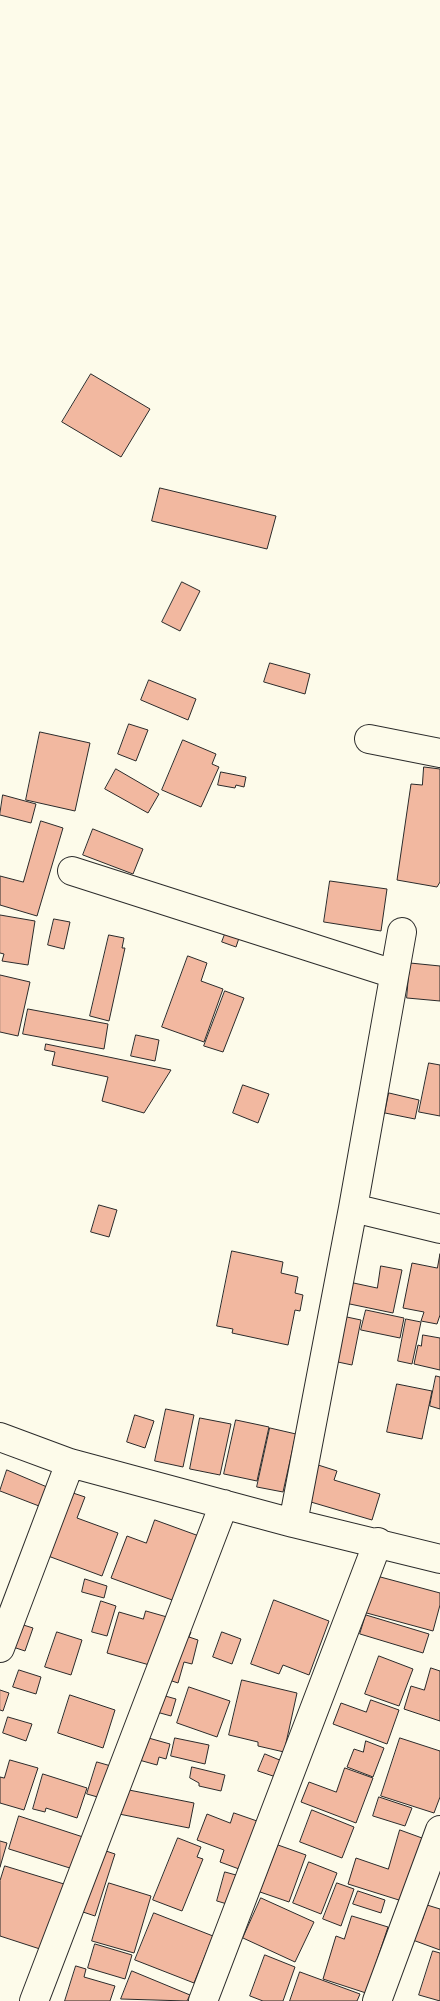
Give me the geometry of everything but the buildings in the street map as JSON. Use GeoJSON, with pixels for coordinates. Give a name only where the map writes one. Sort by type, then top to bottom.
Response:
{"type":"FeatureCollection","features":[{"type":"Feature","properties":{"kind":"street"},"geometry":{"type":"LineString","coordinates":[[370,739],[440,753]]}},
{"type":"Feature","properties":{"kind":"street"},"geometry":{"type":"LineString","coordinates":[[72,871],[394,974]]}},
{"type":"Feature","properties":{"kind":"street"},"geometry":{"type":"LineString","coordinates":[[292,1523],[353,1208],[402,932]]}},
{"type":"Feature","properties":{"kind":"street"},"geometry":{"type":"LineString","coordinates":[[353,1208],[440,1229]]}},
{"type":"Feature","properties":{"kind":"street"},"geometry":{"type":"LineString","coordinates":[[0,1437],[70,1463],[292,1523],[440,1558]]}},
{"type":"Feature","properties":{"kind":"street"},"geometry":{"type":"LineString","coordinates":[[0,1648],[70,1463]]}},
{"type":"Feature","properties":{"kind":"street"},"geometry":{"type":"LineString","coordinates":[[34,2001],[224,1504]]}},
{"type":"Feature","properties":{"kind":"street"},"geometry":{"type":"LineString","coordinates":[[203,2001],[378,1542]]}},
{"type":"Feature","properties":{"kind":"street"},"geometry":{"type":"LineString","coordinates":[[376,2001],[440,1830]]}}]}
